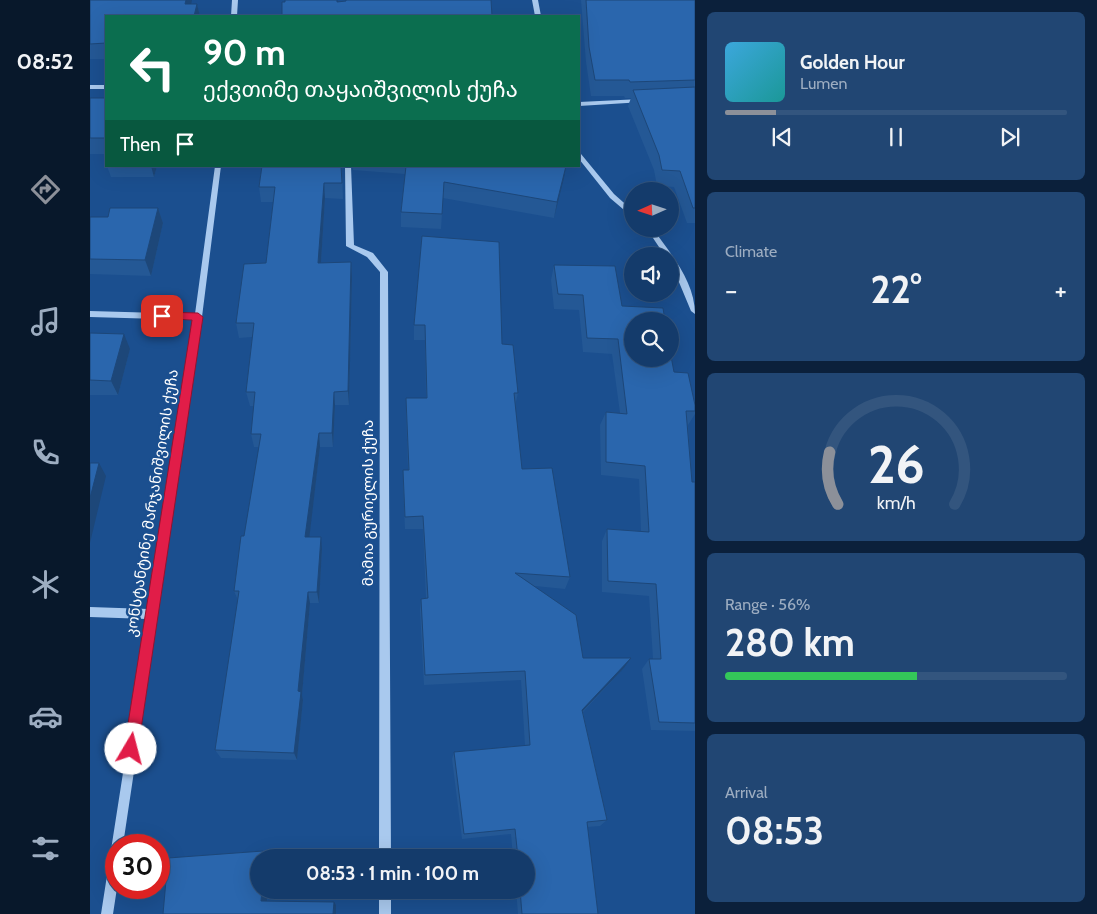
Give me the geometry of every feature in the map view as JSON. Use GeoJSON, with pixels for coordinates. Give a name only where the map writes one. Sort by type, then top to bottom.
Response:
{"type":"FeatureCollection","features":[{"type":"Feature","properties":{"kind":"street"},"geometry":{"type":"LineString","coordinates":[[234,15],[235,0]]}},
{"type":"Feature","properties":{"kind":"street"},"geometry":{"type":"LineString","coordinates":[[534,0],[538,15]]}},
{"type":"Feature","properties":{"kind":"street"},"geometry":{"type":"LineString","coordinates":[[90,87],[105,87]]}},
{"type":"Feature","properties":{"kind":"street"},"geometry":{"type":"LineString","coordinates":[[580,104],[646,101]]}},
{"type":"Feature","properties":{"kind":"street"},"geometry":{"type":"LineString","coordinates":[[580,156],[612,196],[624,207]]}},
{"type":"Feature","properties":{"kind":"street","name":"კონსტანტინე მარჯანიშვილის ქუჩა"},"geometry":{"type":"LineString","coordinates":[[119,834],[198,317],[218,167]]}},
{"type":"Feature","properties":{"kind":"street","name":"მამია გურიელის ქუჩა"},"geometry":{"type":"LineString","coordinates":[[348,167],[350,246],[370,255],[384,272],[385,849]]}},
{"type":"Feature","properties":{"kind":"street"},"geometry":{"type":"LineString","coordinates":[[679,273],[694,311]]}},
{"type":"Feature","properties":{"kind":"street"},"geometry":{"type":"LineString","coordinates":[[90,314],[198,317]]}},
{"type":"Feature","properties":{"kind":"street"},"geometry":{"type":"LineString","coordinates":[[90,612],[151,614]]}},
{"type":"Feature","properties":{"kind":"street"},"geometry":{"type":"LineString","coordinates":[[107,914],[109,899]]}},
{"type":"Feature","properties":{"kind":"street"},"geometry":{"type":"LineString","coordinates":[[385,899],[385,914]]}},
{"type":"Feature","properties":{"kind":"building"},"geometry":{"type":"Polygon","coordinates":[[[90,0],[186,0],[185,4],[197,4],[194,15],[105,15],[105,43],[90,44],[90,0]]]}},
{"type":"Feature","properties":{"kind":"building"},"geometry":{"type":"Polygon","coordinates":[[[285,0],[337,0],[337,2],[346,0],[491,0],[492,15],[282,15],[282,2],[285,2],[285,0]]]}},
{"type":"Feature","properties":{"kind":"building"},"geometry":{"type":"Polygon","coordinates":[[[586,0],[695,0],[695,80],[630,82],[629,80],[595,80],[589,47],[586,0]]]}},
{"type":"Feature","properties":{"kind":"building"},"geometry":{"type":"Polygon","coordinates":[[[695,87],[695,208],[693,208],[680,171],[662,170],[659,155],[633,90],[695,87]]]}},
{"type":"Feature","properties":{"kind":"building"},"geometry":{"type":"Polygon","coordinates":[[[90,98],[105,98],[105,138],[90,138],[90,98]]]}},
{"type":"Feature","properties":{"kind":"building"},"geometry":{"type":"Polygon","coordinates":[[[262,167],[341,167],[342,183],[324,183],[318,263],[351,262],[348,391],[334,392],[332,433],[319,433],[305,537],[321,537],[317,592],[308,592],[298,691],[301,692],[294,753],[215,750],[239,591],[234,591],[241,536],[244,536],[261,434],[251,434],[255,392],[246,392],[254,323],[236,323],[244,264],[266,263],[275,187],[259,187],[262,167]]]}},
{"type":"Feature","properties":{"kind":"building"},"geometry":{"type":"Polygon","coordinates":[[[406,167],[566,167],[557,202],[444,182],[442,214],[401,212],[406,167]]]}},
{"type":"Feature","properties":{"kind":"building"},"geometry":{"type":"Polygon","coordinates":[[[110,208],[158,208],[145,260],[90,259],[90,217],[108,217],[110,208]]]}},
{"type":"Feature","properties":{"kind":"building"},"geometry":{"type":"Polygon","coordinates":[[[422,236],[499,242],[502,344],[513,345],[518,393],[514,393],[522,469],[552,468],[570,577],[515,573],[576,615],[583,658],[631,658],[582,710],[607,820],[587,822],[598,914],[522,914],[521,899],[535,899],[535,849],[517,849],[515,829],[464,834],[454,752],[530,745],[525,671],[425,675],[421,599],[428,598],[423,516],[405,517],[403,470],[409,470],[406,398],[427,398],[425,325],[414,325],[422,236]]]}},
{"type":"Feature","properties":{"kind":"building"},"geometry":{"type":"Polygon","coordinates":[[[554,265],[615,266],[622,306],[663,308],[664,312],[624,312],[624,367],[673,367],[674,372],[688,373],[695,405],[695,411],[686,411],[692,482],[695,482],[695,723],[659,722],[649,659],[661,659],[656,584],[608,581],[607,529],[649,532],[645,466],[606,462],[606,412],[627,414],[618,339],[587,338],[583,295],[558,294],[554,265]]]}},
{"type":"Feature","properties":{"kind":"building"},"geometry":{"type":"Polygon","coordinates":[[[90,333],[124,334],[111,381],[90,380],[90,333]]]}},
{"type":"Feature","properties":{"kind":"building"},"geometry":{"type":"Polygon","coordinates":[[[90,463],[99,463],[90,498],[90,463]]]}},
{"type":"Feature","properties":{"kind":"building"},"geometry":{"type":"Polygon","coordinates":[[[250,852],[250,899],[261,899],[261,901],[334,902],[333,914],[163,914],[164,899],[170,899],[170,858],[250,852]]]}},
{"type":"Feature","properties":{"kind":"route"},"geometry":{"type":"LineString","coordinates":[[131,749],[198,317],[162,316]]}}]}
